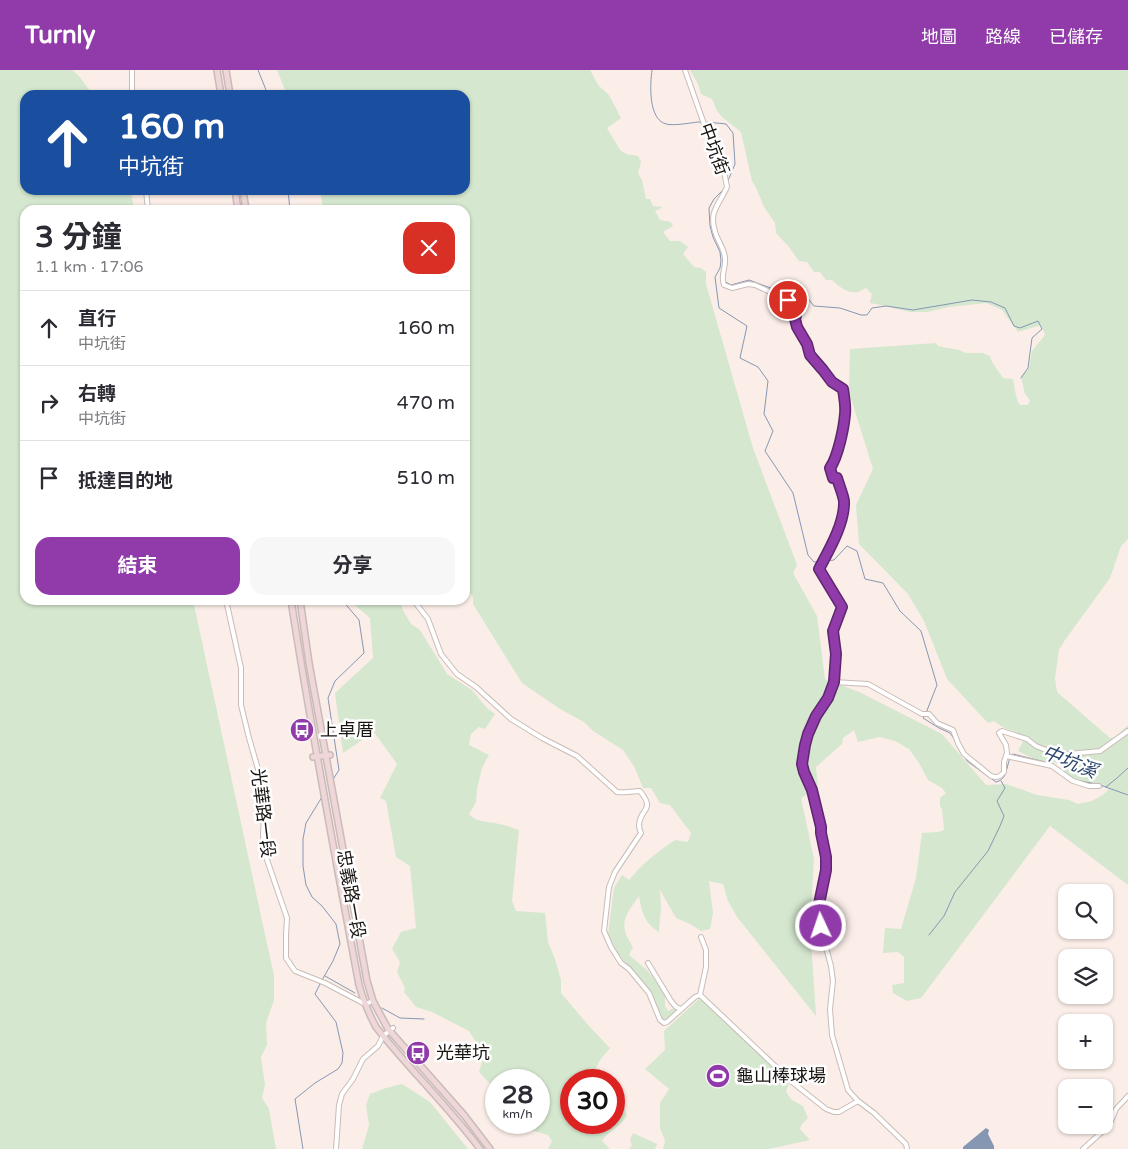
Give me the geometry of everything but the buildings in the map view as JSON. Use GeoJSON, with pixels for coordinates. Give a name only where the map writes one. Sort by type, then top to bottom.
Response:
{"type":"FeatureCollection","features":[{"type":"Feature","properties":{"kind":"main road"},"geometry":{"type":"LineString","coordinates":[[217,70],[220,90]]}},
{"type":"Feature","properties":{"kind":"main road"},"geometry":{"type":"LineString","coordinates":[[226,70],[229,90]]}},
{"type":"Feature","properties":{"kind":"main road","name":"忠義路一段"},"geometry":{"type":"LineString","coordinates":[[293,605],[315,757],[320,773],[359,985],[365,1004],[371,1018],[383,1036],[480,1149]]}},
{"type":"Feature","properties":{"kind":"main road","name":"忠義路一段"},"geometry":{"type":"LineString","coordinates":[[301,605],[309,663],[328,755],[335,805],[373,1001],[381,1018],[464,1115],[490,1149]]}},
{"type":"Feature","properties":{"kind":"main road"},"geometry":{"type":"LineString","coordinates":[[315,757],[328,755]]}},
{"type":"Feature","properties":{"kind":"street"},"geometry":{"type":"LineString","coordinates":[[132,70],[132,90]]}},
{"type":"Feature","properties":{"kind":"street","name":"中坑街"},"geometry":{"type":"LineString","coordinates":[[685,70],[710,141],[722,161],[727,185],[716,205],[713,217],[714,227],[726,260],[722,280],[724,285],[732,288],[748,284],[756,285],[799,303],[795,319],[810,355],[832,382],[843,389],[846,413],[840,444],[830,468],[833,478],[837,478],[844,500],[842,516],[835,538],[819,569],[842,607],[833,631],[836,654],[834,682],[828,698],[816,716],[808,734],[802,764],[812,790],[826,857],[826,870],[819,904],[819,915],[833,981],[830,1009],[832,1035],[848,1090],[906,1144],[907,1149]]}},
{"type":"Feature","properties":{"kind":"street","name":"光華路一段"},"geometry":{"type":"LineString","coordinates":[[227,605],[241,668],[241,705],[265,800],[264,850],[287,918],[286,958],[295,971],[325,983],[365,1004]]}},
{"type":"Feature","properties":{"kind":"street"},"geometry":{"type":"LineString","coordinates":[[417,605],[428,619],[441,654],[457,674],[476,687],[511,719],[577,756],[617,792],[640,792],[647,801],[648,806],[639,825],[641,833],[608,887],[604,931],[621,963],[629,969],[649,993],[662,1022],[666,1022],[695,997],[700,995]]}},
{"type":"Feature","properties":{"kind":"street"},"geometry":{"type":"LineString","coordinates":[[834,682],[868,684],[922,714],[928,714],[937,724],[953,730],[964,754],[991,776],[999,777],[1004,772],[1004,762],[1010,757]]}},
{"type":"Feature","properties":{"kind":"street"},"geometry":{"type":"LineString","coordinates":[[1099,786],[1089,786],[1073,781],[1052,766],[1010,757],[1000,732],[1027,739],[1036,746],[1058,755],[1100,751],[1128,731]]}},
{"type":"Feature","properties":{"kind":"street"},"geometry":{"type":"LineString","coordinates":[[700,995],[706,967],[706,950],[701,937]]}},
{"type":"Feature","properties":{"kind":"street"},"geometry":{"type":"LineString","coordinates":[[648,963],[671,1001],[680,1009]]}},
{"type":"Feature","properties":{"kind":"street"},"geometry":{"type":"LineString","coordinates":[[700,995],[785,1075],[826,1108],[839,1112],[858,1101]]}},
{"type":"Feature","properties":{"kind":"street"},"geometry":{"type":"LineString","coordinates":[[365,1004],[373,1001]]}},
{"type":"Feature","properties":{"kind":"street"},"geometry":{"type":"LineString","coordinates":[[336,1149],[339,1105],[342,1094],[353,1079],[363,1059],[378,1046],[383,1036],[391,1029]]}},
{"type":"Feature","properties":{"kind":"street"},"geometry":{"type":"LineString","coordinates":[[1083,1149],[1103,1131],[1111,1121],[1116,1109],[1128,1096]]}},
{"type":"Feature","properties":{"kind":"green space"},"geometry":{"type":"Polygon","coordinates":[[[0,70],[72,70],[89,90],[20,90],[20,195],[132,195],[133,205],[20,205],[20,605],[194,605],[274,976],[274,1000],[266,1023],[267,1045],[261,1057],[265,1085],[262,1098],[269,1109],[276,1149],[0,1149],[0,70]]]}},
{"type":"Feature","properties":{"kind":"green space"},"geometry":{"type":"Polygon","coordinates":[[[277,70],[590,70],[598,85],[609,95],[621,118],[607,128],[620,150],[626,154],[638,156],[641,162],[638,173],[642,180],[646,199],[650,199],[653,206],[663,207],[655,211],[660,220],[671,222],[673,226],[663,232],[670,241],[680,241],[688,247],[683,254],[694,267],[701,268],[706,272],[706,284],[753,448],[797,565],[793,573],[817,616],[825,679],[859,692],[942,734],[986,785],[1006,784],[1037,795],[1069,800],[1078,804],[1092,801],[1109,789],[1074,780],[1068,776],[1059,763],[1036,760],[1018,751],[1023,741],[1016,732],[1004,728],[994,721],[988,723],[947,679],[924,621],[908,594],[859,544],[856,505],[873,469],[849,392],[850,349],[936,343],[938,346],[966,353],[982,353],[990,356],[1003,378],[1013,379],[1016,396],[1020,405],[1028,405],[1030,400],[1025,394],[1021,376],[1029,368],[1032,351],[1045,335],[1041,325],[1018,332],[1002,310],[986,303],[949,307],[927,312],[910,312],[870,303],[872,294],[866,288],[858,292],[847,291],[832,280],[826,280],[820,272],[814,272],[807,262],[799,261],[776,233],[775,223],[764,207],[752,181],[741,132],[722,117],[712,99],[701,94],[690,70],[1128,70],[1128,539],[1121,546],[1110,578],[1059,650],[1055,678],[1057,692],[1110,738],[1115,737],[1128,725],[1128,885],[1050,826],[921,998],[907,1001],[893,993],[892,985],[904,983],[904,957],[898,952],[883,953],[885,928],[901,929],[916,878],[922,833],[944,830],[940,798],[946,793],[942,788],[928,780],[909,749],[895,741],[880,737],[858,742],[854,730],[843,738],[842,744],[816,767],[818,787],[801,798],[814,859],[810,926],[816,1016],[737,917],[728,901],[723,884],[709,881],[713,913],[710,929],[701,931],[676,918],[660,890],[659,932],[644,917],[639,896],[627,915],[624,926],[633,947],[629,955],[647,970],[665,993],[665,1006],[668,1011],[674,1008],[676,1012],[665,1021],[659,1016],[650,991],[617,953],[608,934],[614,888],[622,875],[629,880],[650,858],[675,840],[688,842],[691,833],[670,805],[660,803],[651,788],[643,788],[635,768],[623,750],[593,731],[584,722],[560,709],[522,683],[473,604],[473,597],[470,593],[470,205],[322,205],[321,195],[470,195],[470,90],[285,90],[277,70]]]}},
{"type":"Feature","properties":{"kind":"green space"},"geometry":{"type":"Polygon","coordinates":[[[355,605],[401,605],[411,624],[420,630],[447,674],[472,690],[487,708],[495,714],[485,729],[479,727],[471,734],[469,745],[489,755],[482,768],[476,802],[469,814],[479,820],[502,824],[519,830],[512,901],[516,911],[545,913],[548,942],[561,980],[561,993],[610,1048],[600,1060],[596,1069],[560,1069],[560,1134],[608,1134],[602,1141],[610,1149],[548,1149],[552,1141],[548,1135],[544,1134],[550,1134],[550,1069],[485,1069],[485,1078],[479,1072],[484,1055],[469,1031],[432,1012],[416,1007],[404,992],[405,988],[397,972],[400,962],[392,949],[401,932],[416,928],[410,866],[396,857],[386,801],[380,798],[397,764],[374,732],[343,753],[335,693],[373,658],[370,618],[355,605]]]}},
{"type":"Feature","properties":{"kind":"green space","name":"龜山棒球場"},"geometry":{"type":"Polygon","coordinates":[[[700,998],[789,1082],[786,1092],[792,1100],[803,1106],[808,1118],[801,1125],[800,1129],[810,1140],[769,1149],[663,1149],[665,1141],[660,1128],[660,1103],[669,1089],[645,1069],[665,1050],[664,1031],[700,998]]]}},
{"type":"Feature","properties":{"kind":"green space"},"geometry":{"type":"Polygon","coordinates":[[[402,1084],[430,1102],[468,1149],[362,1149],[369,1125],[366,1105],[370,1094],[402,1084]]]}},
{"type":"Feature","properties":{"kind":"green space"},"geometry":{"type":"Polygon","coordinates":[[[633,1133],[657,1144],[655,1149],[629,1149],[632,1145],[630,1140],[633,1133]]]}},
{"type":"Feature","properties":{"kind":"water"},"geometry":{"type":"Polygon","coordinates":[[[986,1128],[989,1130],[988,1134],[994,1149],[963,1149],[963,1147],[986,1128]]]}},
{"type":"Feature","properties":{"kind":"waterway","name":"光華坑"},"geometry":{"type":"LineString","coordinates":[[258,70],[266,90]]}},
{"type":"Feature","properties":{"kind":"waterway","name":"中坑溪"},"geometry":{"type":"LineString","coordinates":[[652,70],[651,100],[660,121],[669,125],[698,122],[726,124],[733,133],[735,164],[727,183]]}},
{"type":"Feature","properties":{"kind":"waterway","name":"中坑溪"},"geometry":{"type":"LineString","coordinates":[[723,190],[714,199],[709,208],[710,226],[720,252],[721,261],[720,268],[715,277],[719,308],[747,326],[740,358],[758,367],[768,381],[764,414],[773,431],[765,451],[793,493],[808,555],[814,562],[834,560],[847,546],[857,551],[865,579],[883,583],[900,611],[921,631],[937,685],[926,713]]}},
{"type":"Feature","properties":{"kind":"waterway","name":"光華坑"},"geometry":{"type":"LineString","coordinates":[[288,195],[290,205]]}},
{"type":"Feature","properties":{"kind":"waterway"},"geometry":{"type":"LineString","coordinates":[[724,281],[731,285],[749,280],[776,290],[791,299],[806,296],[814,306],[840,308],[861,315],[867,315],[872,308],[886,306],[913,310],[972,300],[991,302],[1005,308],[1014,326],[1020,328],[1038,321],[1042,329],[1032,338],[1028,368],[1021,378]]}},
{"type":"Feature","properties":{"kind":"waterway","name":"光華坑"},"geometry":{"type":"LineString","coordinates":[[332,781],[339,770],[328,698],[335,681],[364,653],[359,620],[346,605]]}},
{"type":"Feature","properties":{"kind":"waterway","name":"中坑溪"},"geometry":{"type":"LineString","coordinates":[[924,717],[939,728],[950,733],[955,740]]}},
{"type":"Feature","properties":{"kind":"waterway","name":"中坑溪"},"geometry":{"type":"LineString","coordinates":[[1012,755],[1049,763]]}},
{"type":"Feature","properties":{"kind":"waterway","name":"中坑溪"},"geometry":{"type":"LineString","coordinates":[[964,756],[967,761],[996,782],[1005,775],[1010,758]]}},
{"type":"Feature","properties":{"kind":"waterway","name":"中坑溪"},"geometry":{"type":"LineString","coordinates":[[1053,765],[1075,780],[1096,784]]}},
{"type":"Feature","properties":{"kind":"waterway"},"geometry":{"type":"LineString","coordinates":[[1106,787],[1128,768]]}},
{"type":"Feature","properties":{"kind":"waterway"},"geometry":{"type":"LineString","coordinates":[[929,935],[944,916],[955,892],[988,851],[1000,826],[1004,816],[997,801],[1005,788],[1001,781]]}},
{"type":"Feature","properties":{"kind":"waterway","name":"中坑溪"},"geometry":{"type":"LineString","coordinates":[[1100,785],[1128,795]]}},
{"type":"Feature","properties":{"kind":"waterway","name":"光華坑"},"geometry":{"type":"LineString","coordinates":[[322,797],[306,823],[303,839],[303,866],[306,885],[312,897],[336,924],[340,944],[322,980]]}},
{"type":"Feature","properties":{"kind":"waterway"},"geometry":{"type":"LineString","coordinates":[[325,976],[355,993]]}},
{"type":"Feature","properties":{"kind":"waterway","name":"光華坑"},"geometry":{"type":"LineString","coordinates":[[303,1149],[295,1099],[315,1083],[338,1069],[342,1063],[343,1053],[336,1022],[315,994],[320,984]]}},
{"type":"Feature","properties":{"kind":"waterway"},"geometry":{"type":"LineString","coordinates":[[382,1008],[400,1018],[424,1019]]}},
{"type":"Feature","properties":{"kind":"place","name":"上卓厝"},"geometry":{"type":"Point","coordinates":[302,730]}},
{"type":"Feature","properties":{"kind":"place","name":"光華坑"},"geometry":{"type":"Point","coordinates":[418,1053]}},
{"type":"Feature","properties":{"kind":"place","name":"龜山棒球場"},"geometry":{"type":"Point","coordinates":[718,1076]}},
{"type":"Feature","properties":{"kind":"route"},"geometry":{"type":"LineString","coordinates":[[788,300],[799,303],[795,319],[797,327],[807,344],[810,355],[832,382],[843,389],[846,413],[840,444],[830,468],[833,478],[837,478],[844,500],[842,516],[835,538],[819,569],[842,607],[833,631],[836,654],[834,682],[828,698],[816,716],[808,734],[802,764],[812,790],[826,857],[826,870],[819,904],[821,926]]}}]}
